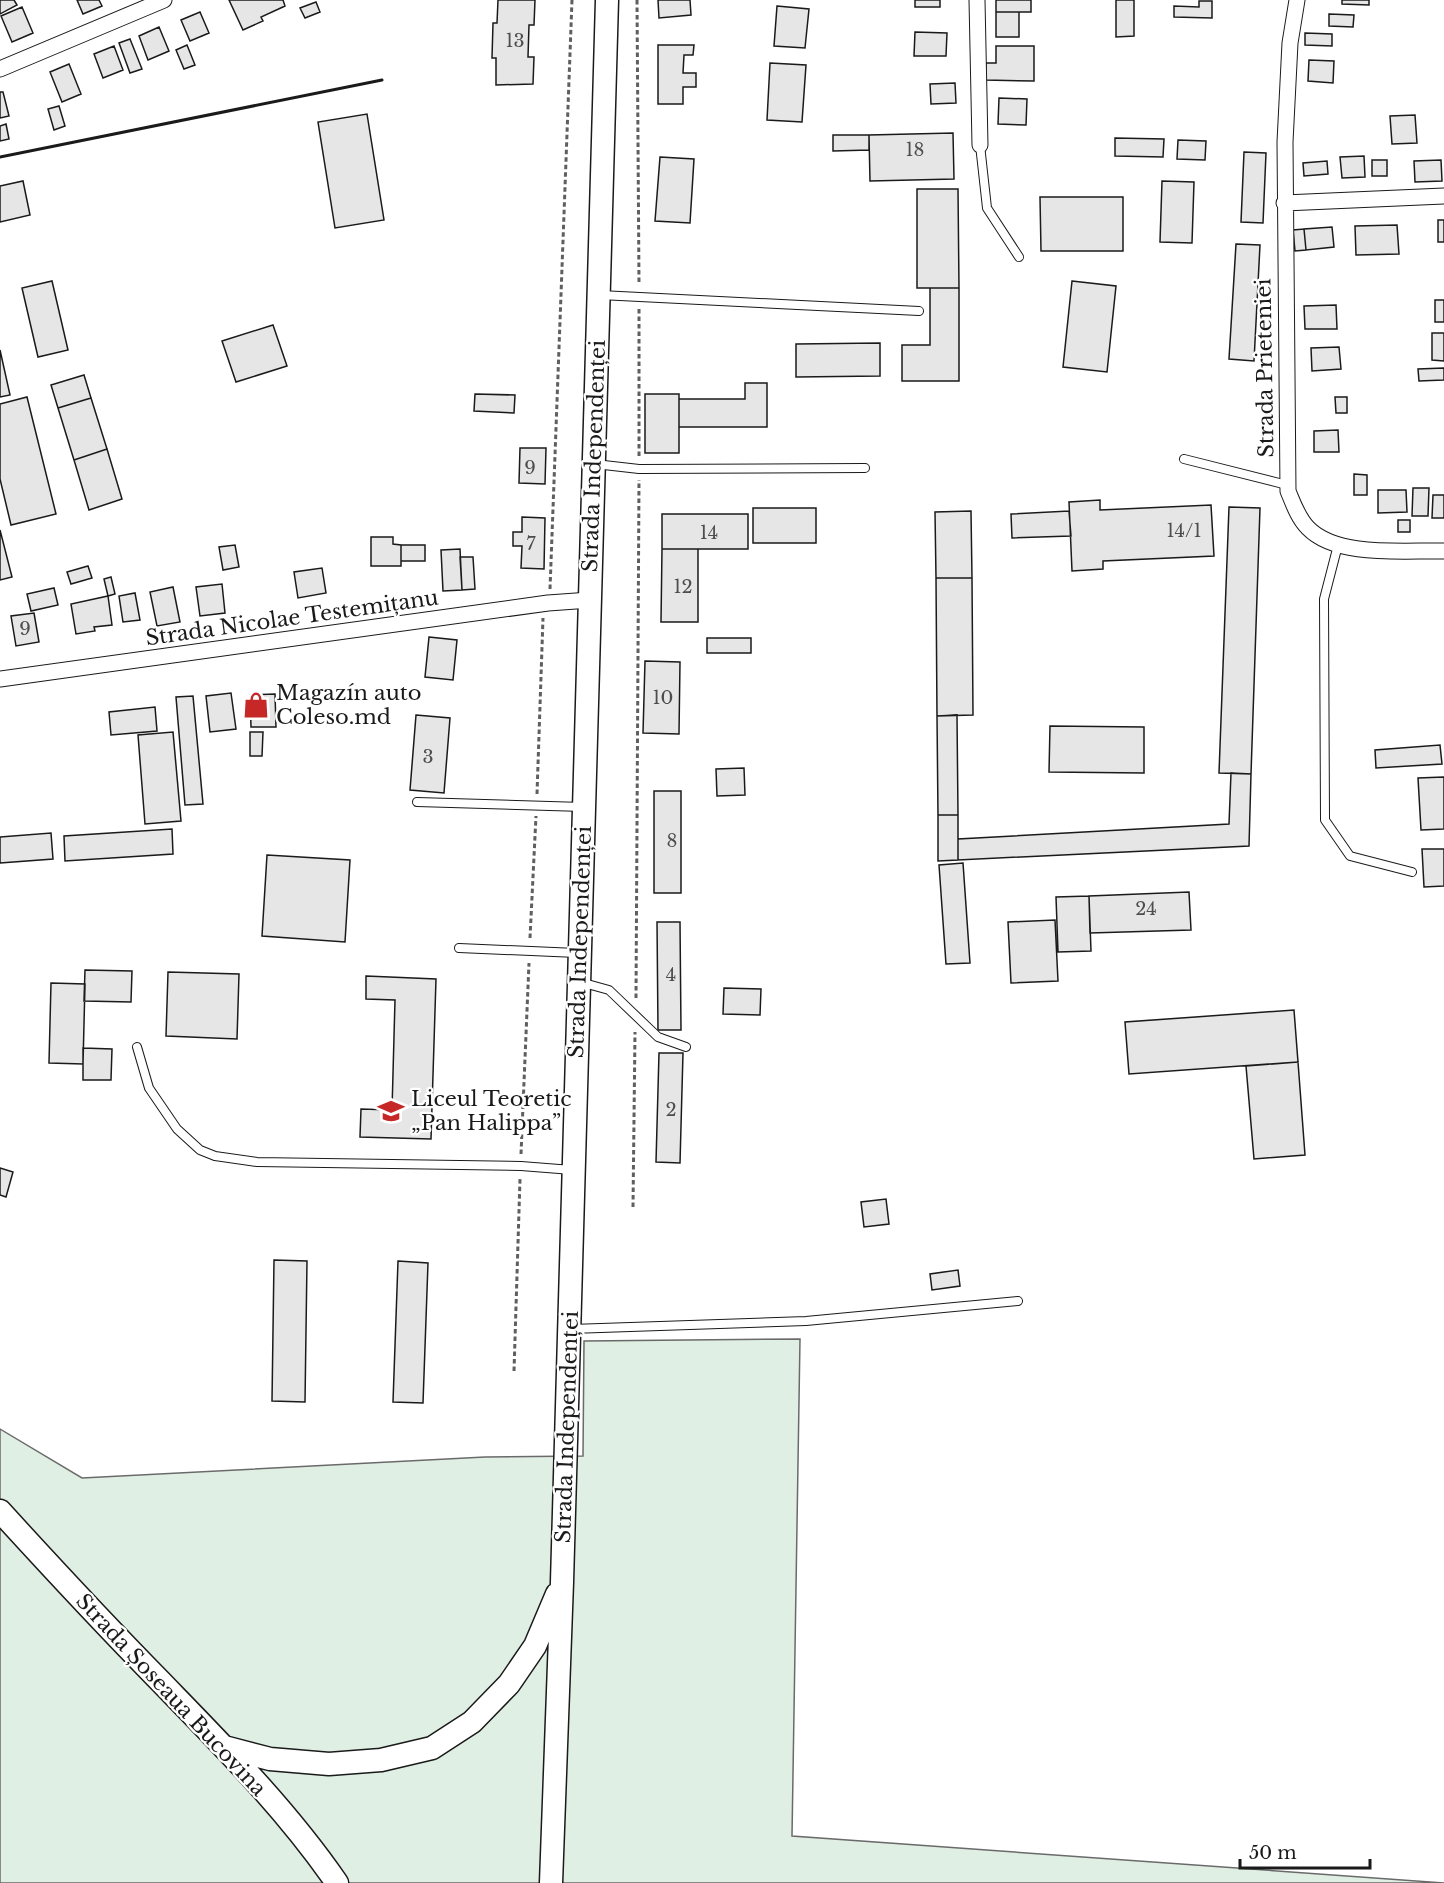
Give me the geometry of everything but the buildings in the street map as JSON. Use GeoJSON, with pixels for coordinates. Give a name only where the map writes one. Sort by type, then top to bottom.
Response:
{"type":"FeatureCollection","features":[{"type":"Feature","properties":{"kind":"main road","name":"Strada Independenței"},"geometry":{"type":"LineString","coordinates":[[551,1883],[570,1329],[606,0]]}},
{"type":"Feature","properties":{"kind":"main road","name":"Strada Șoseaua Bucovina"},"geometry":{"type":"LineString","coordinates":[[0,1511],[82,1601],[224,1747],[297,1829],[337,1883]]}},
{"type":"Feature","properties":{"kind":"main road"},"geometry":{"type":"LineString","coordinates":[[224,1747],[270,1759],[329,1764],[381,1760],[432,1748],[472,1722],[509,1684],[535,1646],[562,1582]]}},
{"type":"Feature","properties":{"kind":"street"},"geometry":{"type":"LineString","coordinates":[[0,69],[164,0]]}},
{"type":"Feature","properties":{"kind":"street"},"geometry":{"type":"LineString","coordinates":[[977,0],[980,145]]}},
{"type":"Feature","properties":{"kind":"street","name":"Strada Prieteniei"},"geometry":{"type":"LineString","coordinates":[[1297,0],[1290,54],[1284,203],[1287,485],[1295,510],[1306,527],[1320,538],[1338,545]]}},
{"type":"Feature","properties":{"kind":"street"},"geometry":{"type":"LineString","coordinates":[[1284,203],[1444,196]]}},
{"type":"Feature","properties":{"kind":"street"},"geometry":{"type":"LineString","coordinates":[[1338,545],[1368,549],[1444,551]]}},
{"type":"Feature","properties":{"kind":"street","name":"Strada Nicolae Testemițanu"},"geometry":{"type":"LineString","coordinates":[[0,679],[548,603],[590,600]]}},
{"type":"Feature","properties":{"kind":"lane"},"geometry":{"type":"LineString","coordinates":[[980,145],[987,208],[1019,257]]}},
{"type":"Feature","properties":{"kind":"lane"},"geometry":{"type":"LineString","coordinates":[[599,295],[918,311]]}},
{"type":"Feature","properties":{"kind":"lane"},"geometry":{"type":"LineString","coordinates":[[1184,459],[1287,485]]}},
{"type":"Feature","properties":{"kind":"lane"},"geometry":{"type":"LineString","coordinates":[[594,464],[639,470],[865,468]]}},
{"type":"Feature","properties":{"kind":"lane"},"geometry":{"type":"LineString","coordinates":[[1338,545],[1324,599],[1325,820],[1350,856],[1412,872]]}},
{"type":"Feature","properties":{"kind":"lane"},"geometry":{"type":"LineString","coordinates":[[417,802],[584,807]]}},
{"type":"Feature","properties":{"kind":"lane"},"geometry":{"type":"LineString","coordinates":[[459,948],[580,953]]}},
{"type":"Feature","properties":{"kind":"lane"},"geometry":{"type":"LineString","coordinates":[[579,982],[609,990],[658,1037],[686,1047]]}},
{"type":"Feature","properties":{"kind":"lane"},"geometry":{"type":"LineString","coordinates":[[137,1047],[150,1088],[177,1129],[200,1150],[215,1156],[257,1161],[521,1166],[574,1171]]}},
{"type":"Feature","properties":{"kind":"lane"},"geometry":{"type":"LineString","coordinates":[[570,1329],[806,1322],[1018,1301]]}},
{"type":"Feature","properties":{"kind":"path"},"geometry":{"type":"LineString","coordinates":[[514,1371],[543,614],[548,603],[572,0]]}},
{"type":"Feature","properties":{"kind":"path"},"geometry":{"type":"LineString","coordinates":[[633,1207],[639,470],[637,0]]}},
{"type":"Feature","properties":{"kind":"green space"},"geometry":{"type":"Polygon","coordinates":[[[800,1339],[792,1836],[1444,1883],[0,1883],[0,1429],[82,1478],[485,1457],[583,1456],[584,1341],[800,1339]]]}},
{"type":"Feature","properties":{"kind":"wall"},"geometry":{"type":"LineString","coordinates":[[0,157],[382,80]]}},
{"type":"Feature","properties":{"kind":"place","name":"Magazín auto Coleso.md"},"geometry":{"type":"Point","coordinates":[256,705]}},
{"type":"Feature","properties":{"kind":"place","name":"Liceul Teoretic „Pan Halippa”"},"geometry":{"type":"Point","coordinates":[391,1111]}}]}
